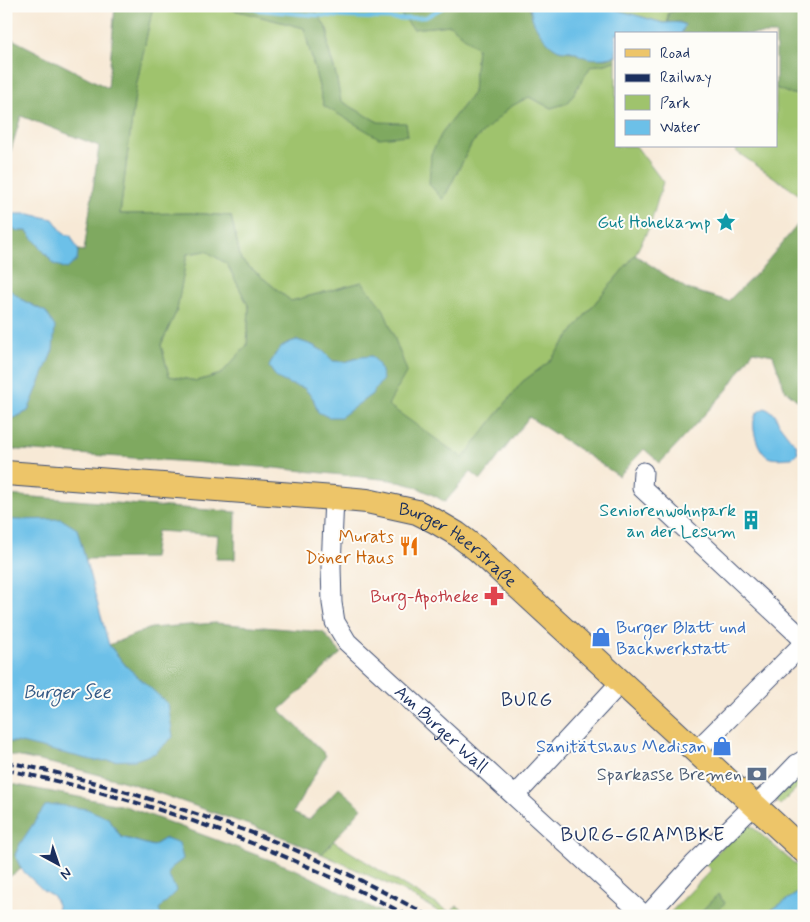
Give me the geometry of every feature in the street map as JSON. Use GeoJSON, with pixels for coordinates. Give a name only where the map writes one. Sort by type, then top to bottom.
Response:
{"type":"FeatureCollection","features":[{"type":"Feature","properties":{"kind":"main road","name":"Burger Heerstraße"},"geometry":{"type":"LineString","coordinates":[[6,473],[367,501],[417,512],[457,534],[478,550],[804,851]]}},
{"type":"Feature","properties":{"kind":"street"},"geometry":{"type":"LineString","coordinates":[[644,472],[642,488],[804,641],[696,751]]}},
{"type":"Feature","properties":{"kind":"street","name":"Am Burger Wall"},"geometry":{"type":"LineString","coordinates":[[334,498],[331,567],[332,604],[335,622],[347,642],[646,916]]}},
{"type":"Feature","properties":{"kind":"street"},"geometry":{"type":"LineString","coordinates":[[515,796],[622,682]]}},
{"type":"Feature","properties":{"kind":"street"},"geometry":{"type":"LineString","coordinates":[[646,916],[694,864],[797,764],[804,760]]}},
{"type":"Feature","properties":{"kind":"green space"},"geometry":{"type":"Polygon","coordinates":[[[115,6],[153,6],[136,87],[120,214],[191,213],[231,216],[241,260],[291,301],[362,282],[384,310],[407,371],[388,405],[463,458],[522,382],[549,362],[635,255],[687,289],[728,301],[759,271],[804,217],[804,406],[785,390],[773,355],[753,351],[727,390],[660,463],[644,449],[619,476],[529,417],[481,480],[471,472],[445,502],[414,486],[391,480],[275,468],[6,449],[6,422],[28,411],[46,312],[24,301],[6,287],[6,223],[17,231],[27,231],[54,264],[77,260],[78,250],[84,251],[99,146],[21,116],[6,167],[6,36],[108,88],[115,6]],[[206,251],[187,254],[177,310],[161,345],[169,376],[197,381],[221,374],[247,345],[249,307],[227,264],[206,251]],[[297,340],[287,343],[274,355],[313,398],[318,412],[361,357],[345,362],[333,361],[323,351],[297,340]]]}},
{"type":"Feature","properties":{"kind":"green space"},"geometry":{"type":"Polygon","coordinates":[[[153,6],[219,6],[304,28],[324,106],[378,122],[340,101],[336,75],[328,48],[328,31],[316,11],[282,6],[428,6],[425,9],[401,14],[413,29],[450,25],[477,47],[473,93],[443,131],[443,200],[472,143],[510,106],[529,97],[551,108],[568,103],[591,66],[615,60],[615,148],[638,148],[663,182],[650,226],[635,255],[549,362],[522,382],[463,459],[387,405],[362,282],[291,301],[241,260],[231,216],[191,213],[120,214],[136,87],[153,6]]]}},
{"type":"Feature","properties":{"kind":"green space"},"geometry":{"type":"Polygon","coordinates":[[[219,6],[282,6],[316,11],[328,31],[328,48],[341,101],[378,122],[406,123],[408,135],[379,138],[324,106],[304,28],[219,6]]]}},
{"type":"Feature","properties":{"kind":"green space"},"geometry":{"type":"Polygon","coordinates":[[[428,6],[531,6],[529,9],[559,50],[573,52],[582,56],[606,59],[615,56],[615,60],[591,66],[568,103],[551,108],[529,97],[510,107],[472,143],[443,200],[429,184],[431,154],[443,131],[473,93],[477,48],[450,25],[413,29],[401,14],[425,9],[428,6]]]}},
{"type":"Feature","properties":{"kind":"green space"},"geometry":{"type":"Polygon","coordinates":[[[604,6],[689,6],[668,13],[668,23],[663,23],[604,6]]]}},
{"type":"Feature","properties":{"kind":"green space"},"geometry":{"type":"Polygon","coordinates":[[[689,6],[804,6],[804,96],[778,89],[778,32],[682,32],[685,25],[680,22],[668,23],[668,13],[689,6]]]}},
{"type":"Feature","properties":{"kind":"green space"},"geometry":{"type":"Polygon","coordinates":[[[778,89],[804,96],[804,198],[737,152],[736,148],[778,148],[778,89]]]}},
{"type":"Feature","properties":{"kind":"green space"},"geometry":{"type":"Polygon","coordinates":[[[206,251],[227,264],[249,307],[247,346],[221,374],[197,381],[169,376],[161,345],[177,310],[187,254],[206,251]]]}},
{"type":"Feature","properties":{"kind":"green space"},"geometry":{"type":"Polygon","coordinates":[[[6,495],[236,512],[235,559],[216,559],[218,535],[157,531],[153,558],[85,559],[77,529],[6,519],[6,495]]]}},
{"type":"Feature","properties":{"kind":"green space"},"geometry":{"type":"Polygon","coordinates":[[[215,623],[323,632],[341,653],[280,710],[326,755],[293,813],[309,820],[339,788],[362,808],[322,854],[280,836],[130,783],[73,768],[6,754],[6,742],[17,742],[126,666],[109,645],[151,628],[215,623]]]}},
{"type":"Feature","properties":{"kind":"green space"},"geometry":{"type":"Polygon","coordinates":[[[804,774],[804,781],[780,805],[776,801],[782,790],[787,790],[804,774]]]}},
{"type":"Feature","properties":{"kind":"green space"},"geometry":{"type":"Polygon","coordinates":[[[6,783],[125,806],[297,870],[389,916],[161,916],[158,909],[167,875],[170,868],[183,858],[166,838],[153,846],[121,837],[108,818],[58,805],[45,807],[20,844],[15,855],[21,869],[6,879],[6,783]]]}},
{"type":"Feature","properties":{"kind":"green space"},"geometry":{"type":"Polygon","coordinates":[[[748,823],[804,872],[804,889],[762,916],[712,916],[725,903],[718,894],[697,916],[671,916],[669,914],[711,870],[705,864],[748,823]]]}},
{"type":"Feature","properties":{"kind":"green space"},"geometry":{"type":"Polygon","coordinates":[[[333,841],[450,912],[457,906],[473,916],[446,916],[405,892],[322,854],[333,841]]]}},
{"type":"Feature","properties":{"kind":"green space"},"geometry":{"type":"Polygon","coordinates":[[[718,894],[725,903],[712,916],[697,916],[718,894]]]}},
{"type":"Feature","properties":{"kind":"water"},"geometry":{"type":"Polygon","coordinates":[[[531,6],[604,6],[663,23],[685,25],[682,32],[615,32],[615,56],[590,58],[554,47],[544,38],[535,25],[531,6]]]}},
{"type":"Feature","properties":{"kind":"water"},"geometry":{"type":"Polygon","coordinates":[[[6,211],[10,214],[29,214],[53,219],[64,234],[71,236],[78,250],[77,260],[67,269],[54,264],[27,231],[17,231],[6,223],[6,211]]]}},
{"type":"Feature","properties":{"kind":"water"},"geometry":{"type":"Polygon","coordinates":[[[6,287],[24,301],[46,312],[55,327],[53,350],[28,411],[6,422],[6,287]]]}},
{"type":"Feature","properties":{"kind":"water"},"geometry":{"type":"Polygon","coordinates":[[[297,340],[323,351],[333,361],[345,362],[372,356],[379,365],[383,379],[372,394],[341,417],[328,417],[318,412],[313,398],[304,388],[277,378],[269,367],[279,349],[297,340]]]}},
{"type":"Feature","properties":{"kind":"water"},"geometry":{"type":"Polygon","coordinates":[[[765,408],[775,414],[779,424],[796,444],[798,452],[792,458],[770,458],[760,449],[755,436],[754,422],[758,412],[765,408]]]}},
{"type":"Feature","properties":{"kind":"water","name":"Burger See"},"geometry":{"type":"Polygon","coordinates":[[[6,519],[61,519],[77,529],[109,645],[126,666],[168,704],[173,737],[155,753],[135,760],[96,761],[17,742],[6,742],[6,519]]]}},
{"type":"Feature","properties":{"kind":"water"},"geometry":{"type":"Polygon","coordinates":[[[58,805],[87,809],[108,818],[121,837],[153,846],[166,838],[179,843],[183,859],[171,868],[168,875],[177,891],[159,909],[161,916],[59,916],[53,896],[43,890],[21,869],[15,855],[45,806],[58,805]]]}},
{"type":"Feature","properties":{"kind":"water"},"geometry":{"type":"Polygon","coordinates":[[[804,889],[804,916],[762,916],[804,889]]]}},
{"type":"Feature","properties":{"kind":"waterway"},"geometry":{"type":"LineString","coordinates":[[246,6],[258,10],[301,14],[399,19],[426,17],[443,6]]}},
{"type":"Feature","properties":{"kind":"railway"},"geometry":{"type":"LineString","coordinates":[[6,762],[115,788],[251,832],[327,865],[429,916]]}},
{"type":"Feature","properties":{"kind":"railway"},"geometry":{"type":"LineString","coordinates":[[6,770],[110,795],[212,828],[312,868],[408,916]]}},
{"type":"Feature","properties":{"kind":"place","name":"Gut Hohekamp"},"geometry":{"type":"Point","coordinates":[726,222]}},
{"type":"Feature","properties":{"kind":"place","name":"Seniorenwohnpark an der Lesum"},"geometry":{"type":"Point","coordinates":[751,520]}},
{"type":"Feature","properties":{"kind":"place","name":"Murats Döner Haus"},"geometry":{"type":"Point","coordinates":[409,546]}},
{"type":"Feature","properties":{"kind":"place","name":"Burg-Apotheke"},"geometry":{"type":"Point","coordinates":[494,596]}},
{"type":"Feature","properties":{"kind":"place","name":"Burger Blatt und Backwerkstatt"},"geometry":{"type":"Point","coordinates":[601,637]}},
{"type":"Feature","properties":{"kind":"place","name":"Sanitätshaus Medisan"},"geometry":{"type":"Point","coordinates":[722,746]}},
{"type":"Feature","properties":{"kind":"place","name":"Sparkasse Bremen"},"geometry":{"type":"Point","coordinates":[757,774]}},
{"type":"Feature","properties":{"kind":"district","name":"BURG"},"geometry":{"type":"Point","coordinates":[527,699]}},
{"type":"Feature","properties":{"kind":"district","name":"BURG-GRAMBKE"},"geometry":{"type":"Point","coordinates":[643,834]}}]}
